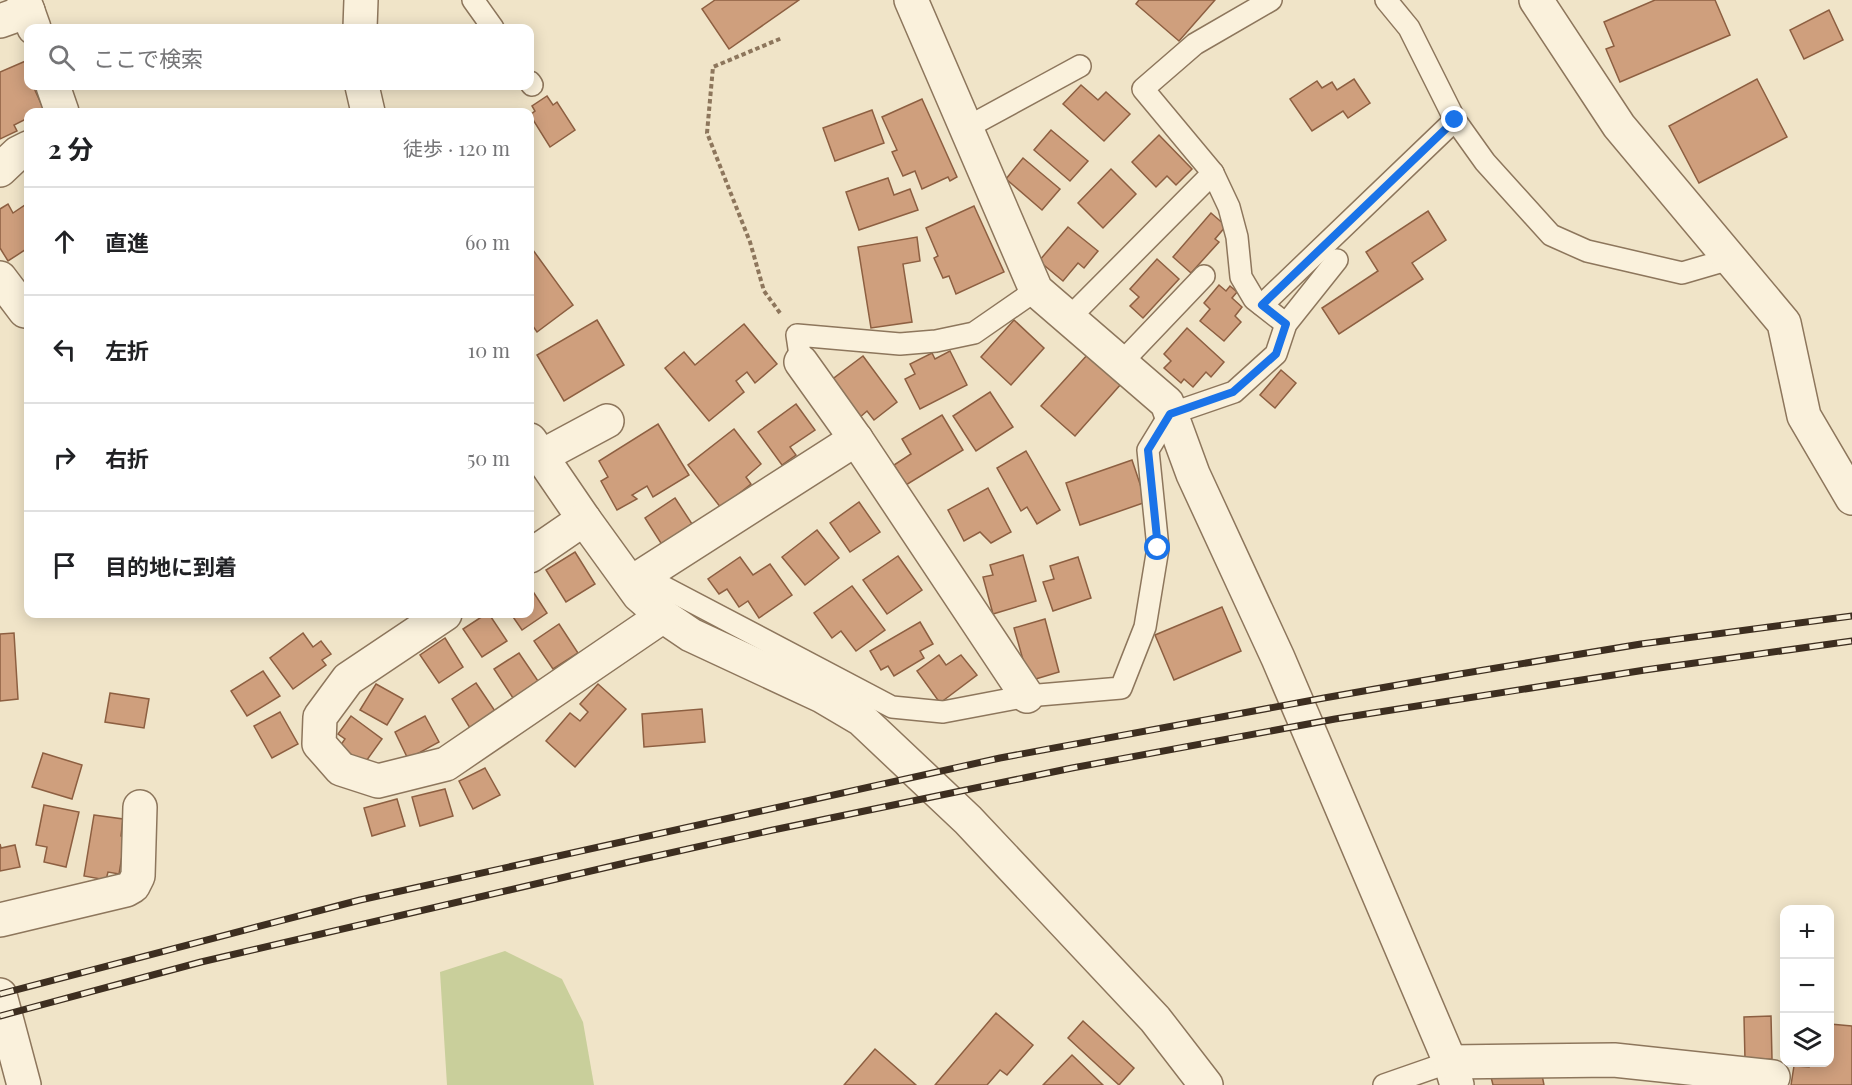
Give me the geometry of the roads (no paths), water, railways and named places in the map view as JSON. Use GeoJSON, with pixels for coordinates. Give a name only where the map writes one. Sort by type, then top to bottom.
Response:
{"type":"FeatureCollection","features":[{"type":"Feature","properties":{"kind":"street"},"geometry":{"type":"LineString","coordinates":[[360,24],[361,0]]}},
{"type":"Feature","properties":{"kind":"street"},"geometry":{"type":"LineString","coordinates":[[911,0],[1036,290],[1167,403],[1193,474],[1278,658],[1454,1074],[1614,1060],[1773,1077]]}},
{"type":"Feature","properties":{"kind":"street"},"geometry":{"type":"LineString","coordinates":[[1536,0],[1619,126],[1784,323],[1804,416],[1852,498]]}},
{"type":"Feature","properties":{"kind":"street"},"geometry":{"type":"LineString","coordinates":[[54,90],[61,108]]}},
{"type":"Feature","properties":{"kind":"street"},"geometry":{"type":"LineString","coordinates":[[363,90],[367,108]]}},
{"type":"Feature","properties":{"kind":"street"},"geometry":{"type":"LineString","coordinates":[[0,170],[24,150]]}},
{"type":"Feature","properties":{"kind":"street"},"geometry":{"type":"LineString","coordinates":[[0,278],[24,310]]}},
{"type":"Feature","properties":{"kind":"street"},"geometry":{"type":"LineString","coordinates":[[799,348],[856,439],[1027,696]]}},
{"type":"Feature","properties":{"kind":"street"},"geometry":{"type":"LineString","coordinates":[[607,421],[535,448],[584,519],[637,580],[639,595],[663,616],[691,635],[822,696],[861,718],[968,820],[1147,1010],[1206,1085]]}},
{"type":"Feature","properties":{"kind":"street"},"geometry":{"type":"LineString","coordinates":[[637,580],[856,439]]}},
{"type":"Feature","properties":{"kind":"street"},"geometry":{"type":"LineString","coordinates":[[534,553],[584,519]]}},
{"type":"Feature","properties":{"kind":"street"},"geometry":{"type":"LineString","coordinates":[[439,618],[348,679],[320,717],[319,744],[341,769],[378,781],[446,764],[663,616]]}},
{"type":"Feature","properties":{"kind":"street"},"geometry":{"type":"LineString","coordinates":[[0,920],[126,890],[133,886],[138,876],[140,807]]}},
{"type":"Feature","properties":{"kind":"street"},"geometry":{"type":"LineString","coordinates":[[0,995],[14,1071]]}},
{"type":"Feature","properties":{"kind":"lane"},"geometry":{"type":"LineString","coordinates":[[473,0],[490,24]]}},
{"type":"Feature","properties":{"kind":"lane"},"geometry":{"type":"LineString","coordinates":[[1271,0],[1195,44],[1143,89],[1213,173],[1229,207],[1237,237],[1241,277],[1254,298],[1286,324]]}},
{"type":"Feature","properties":{"kind":"lane"},"geometry":{"type":"LineString","coordinates":[[1386,0],[1409,28],[1455,120],[1485,162],[1551,235],[1587,251],[1682,273],[1730,259]]}},
{"type":"Feature","properties":{"kind":"lane"},"geometry":{"type":"LineString","coordinates":[[966,128],[1080,66]]}},
{"type":"Feature","properties":{"kind":"lane"},"geometry":{"type":"LineString","coordinates":[[1262,305],[1455,120]]}},
{"type":"Feature","properties":{"kind":"lane"},"geometry":{"type":"LineString","coordinates":[[1069,318],[1213,173]]}},
{"type":"Feature","properties":{"kind":"lane"},"geometry":{"type":"LineString","coordinates":[[637,580],[892,707],[943,712],[1027,696],[1121,688],[1145,627],[1158,548],[1148,450],[1170,414],[1233,392],[1276,354],[1286,324],[1337,260]]}},
{"type":"Feature","properties":{"kind":"lane"},"geometry":{"type":"LineString","coordinates":[[1121,363],[1204,276]]}},
{"type":"Feature","properties":{"kind":"lane"},"geometry":{"type":"LineString","coordinates":[[799,348],[936,341],[974,333],[1036,290]]}},
{"type":"Feature","properties":{"kind":"lane"},"geometry":{"type":"LineString","coordinates":[[1384,1085],[1454,1074]]}},
{"type":"Feature","properties":{"kind":"railway"},"geometry":{"type":"LineString","coordinates":[[0,994],[360,900],[1000,758],[1460,674],[1641,644],[1852,616]]}},
{"type":"Feature","properties":{"kind":"railway"},"geometry":{"type":"LineString","coordinates":[[0,1016],[201,962],[625,863],[1072,768],[1335,719],[1645,670],[1852,641]]}}]}
